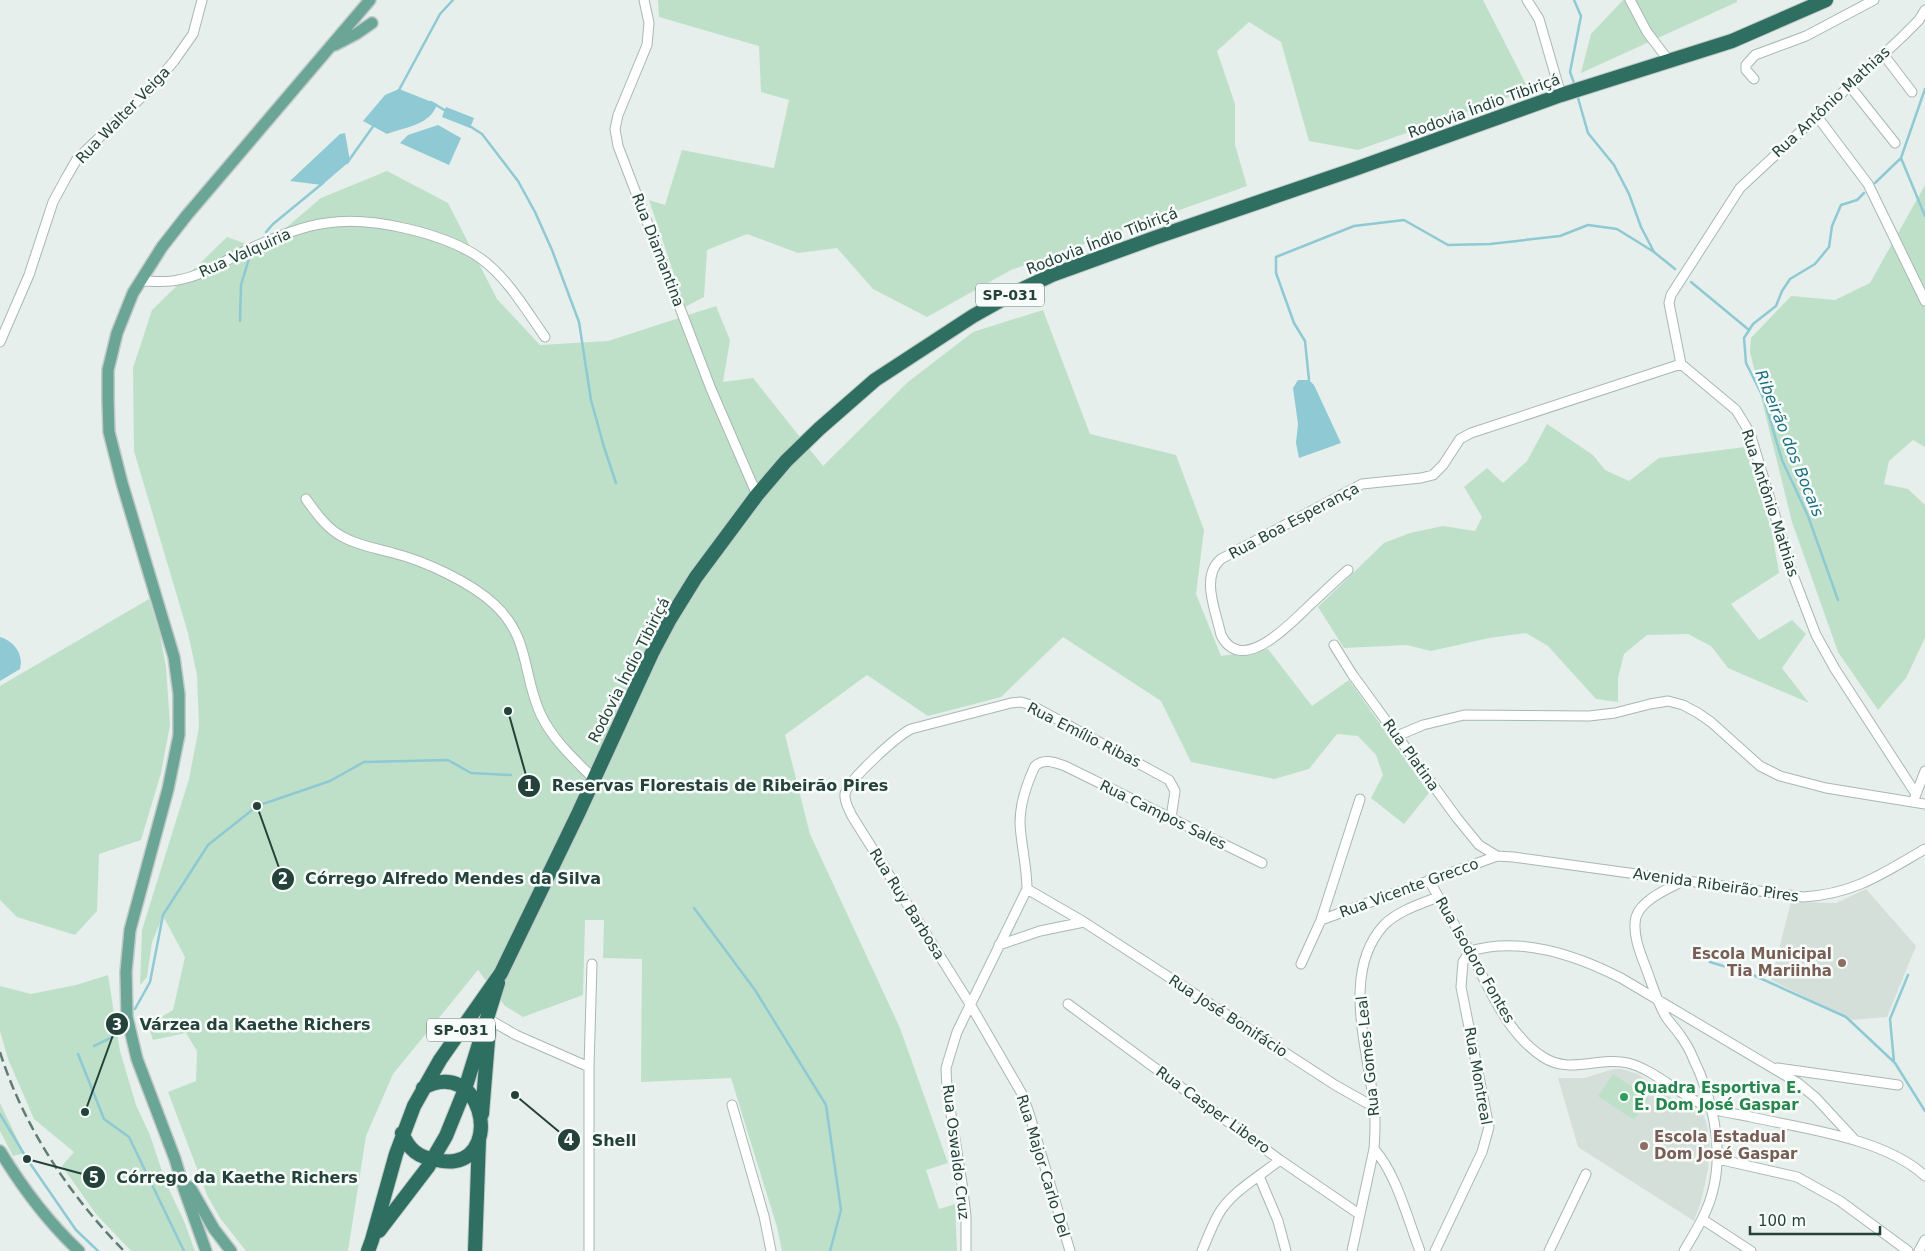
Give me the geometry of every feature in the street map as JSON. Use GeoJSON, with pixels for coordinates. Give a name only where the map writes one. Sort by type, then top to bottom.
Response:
{"type":"FeatureCollection","features":[{"type":"Feature","properties":{"kind":"highway","name":"Rodovia Índio Tibiriçá"},"geometry":{"type":"LineString","coordinates":[[370,1246],[433,1160],[446,1136],[465,1089],[483,1025],[501,973],[652,653],[670,620],[696,577],[757,495],[800,448],[875,380],[939,337],[1014,293],[1052,275],[1561,95],[1732,41],[1826,0]]}},
{"type":"Feature","properties":{"kind":"highway","name":"Rodovia Índio Tibiriçá"},"geometry":{"type":"LineString","coordinates":[[370,1246],[402,1133],[423,1088],[460,1030],[501,973]]}},
{"type":"Feature","properties":{"kind":"highway"},"geometry":{"type":"LineString","coordinates":[[475,1251],[481,1118],[492,1002]]}},
{"type":"Feature","properties":{"kind":"highway"},"geometry":{"type":"LineString","coordinates":[[446,1081],[455,1092],[458,1108]]}},
{"type":"Feature","properties":{"kind":"highway"},"geometry":{"type":"LineString","coordinates":[[423,1088],[446,1081],[465,1089],[473,1097],[481,1118]]}},
{"type":"Feature","properties":{"kind":"highway"},"geometry":{"type":"LineString","coordinates":[[402,1133],[408,1146],[416,1154],[433,1160],[453,1161],[472,1174],[478,1188]]}},
{"type":"Feature","properties":{"kind":"highway"},"geometry":{"type":"LineString","coordinates":[[416,1154],[428,1151],[446,1136]]}},
{"type":"Feature","properties":{"kind":"highway"},"geometry":{"type":"LineString","coordinates":[[419,1180],[431,1168],[470,1153],[480,1136]]}},
{"type":"Feature","properties":{"kind":"main road"},"geometry":{"type":"LineString","coordinates":[[206,1251],[175,1159],[137,1059],[129,1024],[126,998],[126,972],[130,930],[168,789],[179,735],[180,718],[178,676],[174,657],[122,483],[109,432],[108,370],[117,333],[140,281],[162,247],[370,0]]}},
{"type":"Feature","properties":{"kind":"main road"},"geometry":{"type":"LineString","coordinates":[[329,48],[372,23]]}},
{"type":"Feature","properties":{"kind":"main road"},"geometry":{"type":"LineString","coordinates":[[0,1151],[16,1178],[79,1251]]}},
{"type":"Feature","properties":{"kind":"main road"},"geometry":{"type":"LineString","coordinates":[[175,1159],[202,1211],[231,1251]]}},
{"type":"Feature","properties":{"kind":"street","name":"Rua Walter Veiga"},"geometry":{"type":"LineString","coordinates":[[0,342],[28,275],[53,202],[77,159],[152,87],[174,61],[193,34],[202,0]]}},
{"type":"Feature","properties":{"kind":"street","name":"Rua Diamantina"},"geometry":{"type":"LineString","coordinates":[[644,0],[649,23],[647,45],[618,115],[615,129],[618,146],[711,389],[757,495]]}},
{"type":"Feature","properties":{"kind":"street"},"geometry":{"type":"LineString","coordinates":[[1527,0],[1539,20],[1561,95]]}},
{"type":"Feature","properties":{"kind":"street"},"geometry":{"type":"LineString","coordinates":[[1630,0],[1646,32],[1669,61]]}},
{"type":"Feature","properties":{"kind":"street"},"geometry":{"type":"LineString","coordinates":[[1754,79],[1746,70],[1746,65],[1755,56],[1806,36],[1874,0]]}},
{"type":"Feature","properties":{"kind":"street","name":"Rua Antônio Mathias"},"geometry":{"type":"LineString","coordinates":[[1914,798],[1834,669],[1816,635],[1793,575],[1750,433],[1736,410],[1681,364],[1668,302],[1740,188],[1919,20],[1925,10]]}},
{"type":"Feature","properties":{"kind":"street"},"geometry":{"type":"LineString","coordinates":[[1883,54],[1912,92]]}},
{"type":"Feature","properties":{"kind":"street"},"geometry":{"type":"LineString","coordinates":[[1849,85],[1895,142]]}},
{"type":"Feature","properties":{"kind":"street"},"geometry":{"type":"LineString","coordinates":[[1816,115],[1868,184],[1925,300]]}},
{"type":"Feature","properties":{"kind":"street","name":"Rua Valquiria"},"geometry":{"type":"LineString","coordinates":[[140,281],[178,280],[209,270],[257,245],[296,230],[326,223],[352,221],[389,226],[421,232],[460,247],[480,258],[500,276],[545,337]]}},
{"type":"Feature","properties":{"kind":"street","name":"Rua Boa Esperança"},"geometry":{"type":"LineString","coordinates":[[1348,570],[1278,636],[1263,645],[1242,649],[1229,646],[1221,634],[1211,590],[1212,570],[1221,558],[1351,488],[1372,482],[1421,478],[1433,475],[1442,466],[1460,440],[1471,433],[1681,364]]}},
{"type":"Feature","properties":{"kind":"street"},"geometry":{"type":"LineString","coordinates":[[306,499],[323,521],[342,537],[362,546],[394,553],[436,568],[495,605],[513,626],[522,645],[532,690],[541,715],[560,746],[594,779]]}},
{"type":"Feature","properties":{"kind":"street","name":"Rua Platina"},"geometry":{"type":"LineString","coordinates":[[1334,645],[1352,674],[1468,832],[1479,845],[1497,856]]}},
{"type":"Feature","properties":{"kind":"street","name":"Rua Emílio Ribas"},"geometry":{"type":"LineString","coordinates":[[846,802],[845,794],[852,781],[905,732],[928,724],[1021,702],[1031,705],[1169,780],[1173,785],[1175,797],[1171,818]]}},
{"type":"Feature","properties":{"kind":"street"},"geometry":{"type":"LineString","coordinates":[[1397,736],[1423,725],[1464,715],[1589,716],[1615,713],[1650,704],[1668,702],[1683,705],[1698,713],[1711,722],[1760,766],[1780,776],[1826,788],[1914,798],[1925,804]]}},
{"type":"Feature","properties":{"kind":"street","name":"Rua Campos Sales"},"geometry":{"type":"LineString","coordinates":[[1027,889],[1020,822],[1021,808],[1035,766],[1039,763],[1050,761],[1065,766],[1262,863]]}},
{"type":"Feature","properties":{"kind":"street"},"geometry":{"type":"LineString","coordinates":[[1914,798],[1925,771]]}},
{"type":"Feature","properties":{"kind":"street"},"geometry":{"type":"LineString","coordinates":[[1301,964],[1321,920],[1360,799]]}},
{"type":"Feature","properties":{"kind":"street","name":"Rua Ruy Barbosa"},"geometry":{"type":"LineString","coordinates":[[846,802],[852,816],[970,1004]]}},
{"type":"Feature","properties":{"kind":"street","name":"Avenida Ribeirão Pires"},"geometry":{"type":"LineString","coordinates":[[1497,856],[1803,897],[1823,896],[1861,885],[1925,849]]}},
{"type":"Feature","properties":{"kind":"street","name":"Rua Vicente Grecco"},"geometry":{"type":"LineString","coordinates":[[1321,920],[1497,856]]}},
{"type":"Feature","properties":{"kind":"street","name":"Rua Isodoro Fontes"},"geometry":{"type":"LineString","coordinates":[[1429,880],[1470,952],[1497,1005],[1512,1027],[1543,1058],[1556,1064],[1569,1066],[1610,1062],[1627,1063],[1641,1068],[1711,1109],[1854,1139]]}},
{"type":"Feature","properties":{"kind":"street"},"geometry":{"type":"LineString","coordinates":[[1684,881],[1661,892],[1646,903],[1639,910],[1635,926],[1638,943],[1659,1001],[1667,1018],[1682,1037],[1694,1058],[1703,1081],[1716,1135],[1718,1159],[1713,1191],[1702,1219],[1684,1251]]}},
{"type":"Feature","properties":{"kind":"street","name":"Rua José Bonifácio"},"geometry":{"type":"LineString","coordinates":[[1027,889],[1084,922],[1334,1085],[1374,1107]]}},
{"type":"Feature","properties":{"kind":"street","name":"Rua Oswaldo Cruz"},"geometry":{"type":"LineString","coordinates":[[966,1251],[964,1200],[947,1089],[946,1068],[957,1032],[1027,889]]}},
{"type":"Feature","properties":{"kind":"street","name":"Rua Gomes Leal"},"geometry":{"type":"LineString","coordinates":[[1352,1251],[1374,1149],[1374,1107],[1361,1007],[1360,982],[1364,959],[1372,941],[1385,925],[1399,914],[1438,897]]}},
{"type":"Feature","properties":{"kind":"street"},"geometry":{"type":"LineString","coordinates":[[1000,945],[1040,931],[1084,922]]}},
{"type":"Feature","properties":{"kind":"street"},"geometry":{"type":"LineString","coordinates":[[1470,952],[1482,948],[1510,946],[1566,955],[1594,965],[1798,1083],[1816,1098],[1854,1139],[1913,1165],[1925,1176]]}},
{"type":"Feature","properties":{"kind":"street","name":"Rua Montreal"},"geometry":{"type":"LineString","coordinates":[[1436,1251],[1482,1152],[1488,1127],[1461,986],[1463,962],[1470,952]]}},
{"type":"Feature","properties":{"kind":"street"},"geometry":{"type":"LineString","coordinates":[[589,1251],[589,1067],[592,964]]}},
{"type":"Feature","properties":{"kind":"street","name":"Rua Major Carlo Del"},"geometry":{"type":"LineString","coordinates":[[970,1004],[1022,1094],[1070,1251]]}},
{"type":"Feature","properties":{"kind":"street","name":"Rua Casper Libero"},"geometry":{"type":"LineString","coordinates":[[1068,1004],[1280,1160],[1359,1214]]}},
{"type":"Feature","properties":{"kind":"street"},"geometry":{"type":"LineString","coordinates":[[490,1020],[516,1035],[589,1067]]}},
{"type":"Feature","properties":{"kind":"street"},"geometry":{"type":"LineString","coordinates":[[488,1035],[498,1032],[516,1035]]}},
{"type":"Feature","properties":{"kind":"street"},"geometry":{"type":"LineString","coordinates":[[1774,1068],[1898,1085]]}},
{"type":"Feature","properties":{"kind":"street"},"geometry":{"type":"LineString","coordinates":[[732,1105],[764,1216],[771,1251]]}},
{"type":"Feature","properties":{"kind":"street"},"geometry":{"type":"LineString","coordinates":[[1374,1149],[1390,1170],[1420,1251]]}},
{"type":"Feature","properties":{"kind":"street"},"geometry":{"type":"LineString","coordinates":[[1718,1159],[1798,1177],[1840,1201],[1908,1251]]}},
{"type":"Feature","properties":{"kind":"street"},"geometry":{"type":"LineString","coordinates":[[1202,1251],[1218,1215],[1224,1207],[1280,1160]]}},
{"type":"Feature","properties":{"kind":"street"},"geometry":{"type":"LineString","coordinates":[[1549,1251],[1586,1174]]}},
{"type":"Feature","properties":{"kind":"street"},"geometry":{"type":"LineString","coordinates":[[1259,1176],[1278,1221],[1286,1251]]}},
{"type":"Feature","properties":{"kind":"street"},"geometry":{"type":"LineString","coordinates":[[1702,1219],[1751,1251]]}},
{"type":"Feature","properties":{"kind":"street"},"geometry":{"type":"LineString","coordinates":[[1919,1251],[1925,1240]]}},
{"type":"Feature","properties":{"kind":"shaded area","name":"Escola Municipal Tia Mariinha"},"geometry":{"type":"Polygon","coordinates":[[[1866,889],[1916,946],[1887,1017],[1852,1020],[1771,980],[1791,902],[1836,903],[1866,889]]]}},
{"type":"Feature","properties":{"kind":"shaded area","name":"Escola Estadual Dom José Gaspar"},"geometry":{"type":"Polygon","coordinates":[[[1614,1069],[1622,1069],[1638,1074],[1674,1100],[1703,1115],[1706,1121],[1710,1144],[1708,1169],[1701,1202],[1694,1221],[1578,1147],[1558,1078],[1584,1078],[1614,1069]]]}},
{"type":"Feature","properties":{"kind":"green space"},"geometry":{"type":"Polygon","coordinates":[[[658,0],[1483,0],[1529,90],[1358,150],[1309,141],[1281,42],[1249,22],[1217,51],[1235,104],[1235,145],[1247,186],[1011,270],[927,317],[873,289],[837,248],[798,253],[747,234],[707,250],[704,297],[685,307],[649,200],[665,205],[682,150],[774,168],[789,100],[761,92],[759,46],[659,17],[658,0]]]}},
{"type":"Feature","properties":{"kind":"green space"},"geometry":{"type":"Polygon","coordinates":[[[1623,0],[1737,0],[1737,2],[1581,73],[1591,34],[1623,0]]]}},
{"type":"Feature","properties":{"kind":"green space"},"geometry":{"type":"Polygon","coordinates":[[[387,171],[448,203],[497,299],[540,345],[608,341],[716,306],[730,340],[723,382],[753,378],[823,466],[908,382],[973,332],[1043,310],[1090,434],[1176,455],[1204,530],[1196,594],[1221,656],[1268,649],[1312,706],[1349,680],[1429,793],[1404,824],[1371,798],[1383,775],[1376,755],[1358,736],[1337,734],[1309,769],[1274,779],[1191,762],[1161,701],[1063,637],[1001,697],[928,716],[867,675],[785,735],[810,834],[900,1028],[948,1163],[926,1170],[939,1209],[955,1204],[957,1251],[782,1251],[777,1227],[731,1078],[641,1082],[642,959],[603,958],[604,920],[585,920],[583,995],[523,1017],[505,1006],[478,970],[393,1074],[366,1136],[348,1251],[246,1251],[220,1218],[207,1195],[168,1092],[196,1081],[197,1051],[186,1033],[153,1040],[148,1025],[173,1010],[185,957],[163,916],[152,942],[147,977],[140,985],[142,930],[189,779],[199,727],[197,675],[188,633],[134,451],[133,368],[152,310],[227,237],[261,249],[321,198],[387,171]]]}},
{"type":"Feature","properties":{"kind":"green space"},"geometry":{"type":"Polygon","coordinates":[[[1925,185],[1925,447],[1913,440],[1889,461],[1884,484],[1908,489],[1925,505],[1925,638],[1906,678],[1878,710],[1838,652],[1792,522],[1750,352],[1751,338],[1791,296],[1835,300],[1870,283],[1925,185]]]}},
{"type":"Feature","properties":{"kind":"green space"},"geometry":{"type":"Polygon","coordinates":[[[1547,424],[1593,455],[1605,470],[1629,481],[1659,458],[1745,447],[1772,532],[1779,573],[1731,604],[1759,640],[1792,620],[1806,634],[1782,668],[1809,703],[1728,668],[1711,646],[1688,634],[1647,635],[1624,654],[1618,678],[1618,702],[1596,699],[1548,646],[1526,633],[1489,638],[1431,651],[1407,645],[1344,648],[1318,607],[1384,543],[1410,533],[1443,526],[1475,531],[1482,517],[1464,487],[1487,468],[1503,483],[1527,461],[1547,424]]]}},
{"type":"Feature","properties":{"kind":"green space"},"geometry":{"type":"Polygon","coordinates":[[[149,599],[160,635],[166,667],[170,725],[161,773],[141,840],[99,854],[97,911],[75,935],[17,917],[0,900],[0,686],[149,599]]]}},
{"type":"Feature","properties":{"kind":"green space"},"geometry":{"type":"Polygon","coordinates":[[[108,975],[120,1051],[136,1105],[150,1135],[166,1183],[184,1221],[195,1251],[131,1251],[96,1214],[62,1166],[74,1152],[34,1119],[8,1059],[0,1031],[0,986],[31,994],[76,985],[108,975]]]}},
{"type":"Feature","properties":{"kind":"green space","name":"Quadra Esportiva E. E. Dom José Gaspar"},"geometry":{"type":"Polygon","coordinates":[[[1613,1074],[1649,1098],[1634,1120],[1598,1096],[1613,1074]]]}},
{"type":"Feature","properties":{"kind":"green space"},"geometry":{"type":"Polygon","coordinates":[[[0,1103],[24,1153],[13,1156],[0,1131],[0,1103]]]}},
{"type":"Feature","properties":{"kind":"water"},"geometry":{"type":"Polygon","coordinates":[[[399,89],[437,104],[434,111],[423,121],[387,134],[363,121],[385,95],[399,89]]]}},
{"type":"Feature","properties":{"kind":"water"},"geometry":{"type":"Polygon","coordinates":[[[446,107],[474,118],[470,128],[442,117],[446,107]]]}},
{"type":"Feature","properties":{"kind":"water"},"geometry":{"type":"Polygon","coordinates":[[[438,125],[461,138],[449,165],[400,143],[408,135],[438,125]]]}},
{"type":"Feature","properties":{"kind":"water"},"geometry":{"type":"Polygon","coordinates":[[[345,133],[350,161],[322,185],[290,181],[340,134],[345,133]]]}},
{"type":"Feature","properties":{"kind":"water"},"geometry":{"type":"Polygon","coordinates":[[[1298,380],[1309,380],[1314,385],[1341,443],[1299,458],[1296,443],[1298,424],[1293,388],[1298,380]]]}},
{"type":"Feature","properties":{"kind":"water"},"geometry":{"type":"Polygon","coordinates":[[[0,637],[14,645],[21,658],[21,663],[20,669],[0,681],[0,637]]]}},
{"type":"Feature","properties":{"kind":"waterway"},"geometry":{"type":"LineString","coordinates":[[399,90],[440,14],[453,0]]}},
{"type":"Feature","properties":{"kind":"waterway"},"geometry":{"type":"LineString","coordinates":[[1574,0],[1581,16],[1570,72],[1574,83]]}},
{"type":"Feature","properties":{"kind":"waterway","name":"Ribeirão dos Bocais"},"geometry":{"type":"LineString","coordinates":[[1875,183],[1901,158],[1925,89]]}},
{"type":"Feature","properties":{"kind":"waterway"},"geometry":{"type":"LineString","coordinates":[[1578,98],[1588,133],[1614,165],[1629,194],[1641,227],[1654,252],[1675,269]]}},
{"type":"Feature","properties":{"kind":"waterway"},"geometry":{"type":"LineString","coordinates":[[431,102],[446,111]]}},
{"type":"Feature","properties":{"kind":"waterway"},"geometry":{"type":"LineString","coordinates":[[347,163],[374,125]]}},
{"type":"Feature","properties":{"kind":"waterway"},"geometry":{"type":"LineString","coordinates":[[468,125],[482,134],[518,181],[535,212],[552,250],[579,322],[591,400],[616,483]]}},
{"type":"Feature","properties":{"kind":"waterway"},"geometry":{"type":"LineString","coordinates":[[1901,158],[1925,216]]}},
{"type":"Feature","properties":{"kind":"waterway"},"geometry":{"type":"LineString","coordinates":[[266,232],[273,224],[323,183]]}},
{"type":"Feature","properties":{"kind":"waterway","name":"Ribeirão dos Bocais"},"geometry":{"type":"LineString","coordinates":[[1838,600],[1808,516],[1782,460],[1764,399],[1746,363],[1744,338],[1753,324],[1776,306],[1782,291],[1790,279],[1815,264],[1829,247],[1832,226],[1841,205],[1857,200],[1864,193]]}},
{"type":"Feature","properties":{"kind":"waterway"},"geometry":{"type":"LineString","coordinates":[[1309,380],[1305,341],[1294,323],[1276,273],[1276,257],[1354,226],[1404,220],[1448,245],[1490,244],[1560,236],[1588,225],[1617,229],[1654,252]]}},
{"type":"Feature","properties":{"kind":"waterway"},"geometry":{"type":"LineString","coordinates":[[240,321],[241,285],[251,252]]}},
{"type":"Feature","properties":{"kind":"waterway"},"geometry":{"type":"LineString","coordinates":[[1691,282],[1749,330]]}},
{"type":"Feature","properties":{"kind":"waterway"},"geometry":{"type":"LineString","coordinates":[[135,1009],[150,982],[163,915],[208,845],[257,806],[330,781],[364,762],[448,760],[471,773],[511,775]]}},
{"type":"Feature","properties":{"kind":"waterway"},"geometry":{"type":"LineString","coordinates":[[694,908],[755,990],[826,1105],[841,1210],[830,1251]]}},
{"type":"Feature","properties":{"kind":"waterway"},"geometry":{"type":"LineString","coordinates":[[1710,962],[1753,975],[1846,1017],[1895,1063],[1925,1111]]}},
{"type":"Feature","properties":{"kind":"waterway"},"geometry":{"type":"LineString","coordinates":[[1894,1062],[1890,1019],[1908,975]]}},
{"type":"Feature","properties":{"kind":"waterway"},"geometry":{"type":"LineString","coordinates":[[94,1046],[123,1032],[125,1028]]}},
{"type":"Feature","properties":{"kind":"waterway"},"geometry":{"type":"LineString","coordinates":[[78,1054],[104,1119],[129,1137],[184,1251]]}},
{"type":"Feature","properties":{"kind":"waterway"},"geometry":{"type":"LineString","coordinates":[[0,1114],[27,1159],[76,1230],[98,1251]]}},
{"type":"Feature","properties":{"kind":"railway"},"geometry":{"type":"LineString","coordinates":[[0,1052],[21,1107],[50,1159],[85,1207],[124,1251]]}},
{"type":"Feature","properties":{"kind":"place","name":"Reservas Florestais de Ribeirão Pires"},"geometry":{"type":"Point","coordinates":[508,711]}},
{"type":"Feature","properties":{"kind":"place","name":"Córrego Alfredo Mendes da Silva"},"geometry":{"type":"Point","coordinates":[257,806]}},
{"type":"Feature","properties":{"kind":"place","name":"Escola Municipal Tia Mariinha"},"geometry":{"type":"Point","coordinates":[1842,963]}},
{"type":"Feature","properties":{"kind":"place","name":"Shell"},"geometry":{"type":"Point","coordinates":[515,1095]}},
{"type":"Feature","properties":{"kind":"place","name":"Quadra Esportiva E. E. Dom José Gaspar"},"geometry":{"type":"Point","coordinates":[1624,1097]}},
{"type":"Feature","properties":{"kind":"place","name":"Várzea da Kaethe Richers"},"geometry":{"type":"Point","coordinates":[85,1112]}},
{"type":"Feature","properties":{"kind":"place","name":"Escola Estadual Dom José Gaspar"},"geometry":{"type":"Point","coordinates":[1644,1146]}},
{"type":"Feature","properties":{"kind":"place","name":"Córrego da Kaethe Richers"},"geometry":{"type":"Point","coordinates":[27,1159]}}]}
